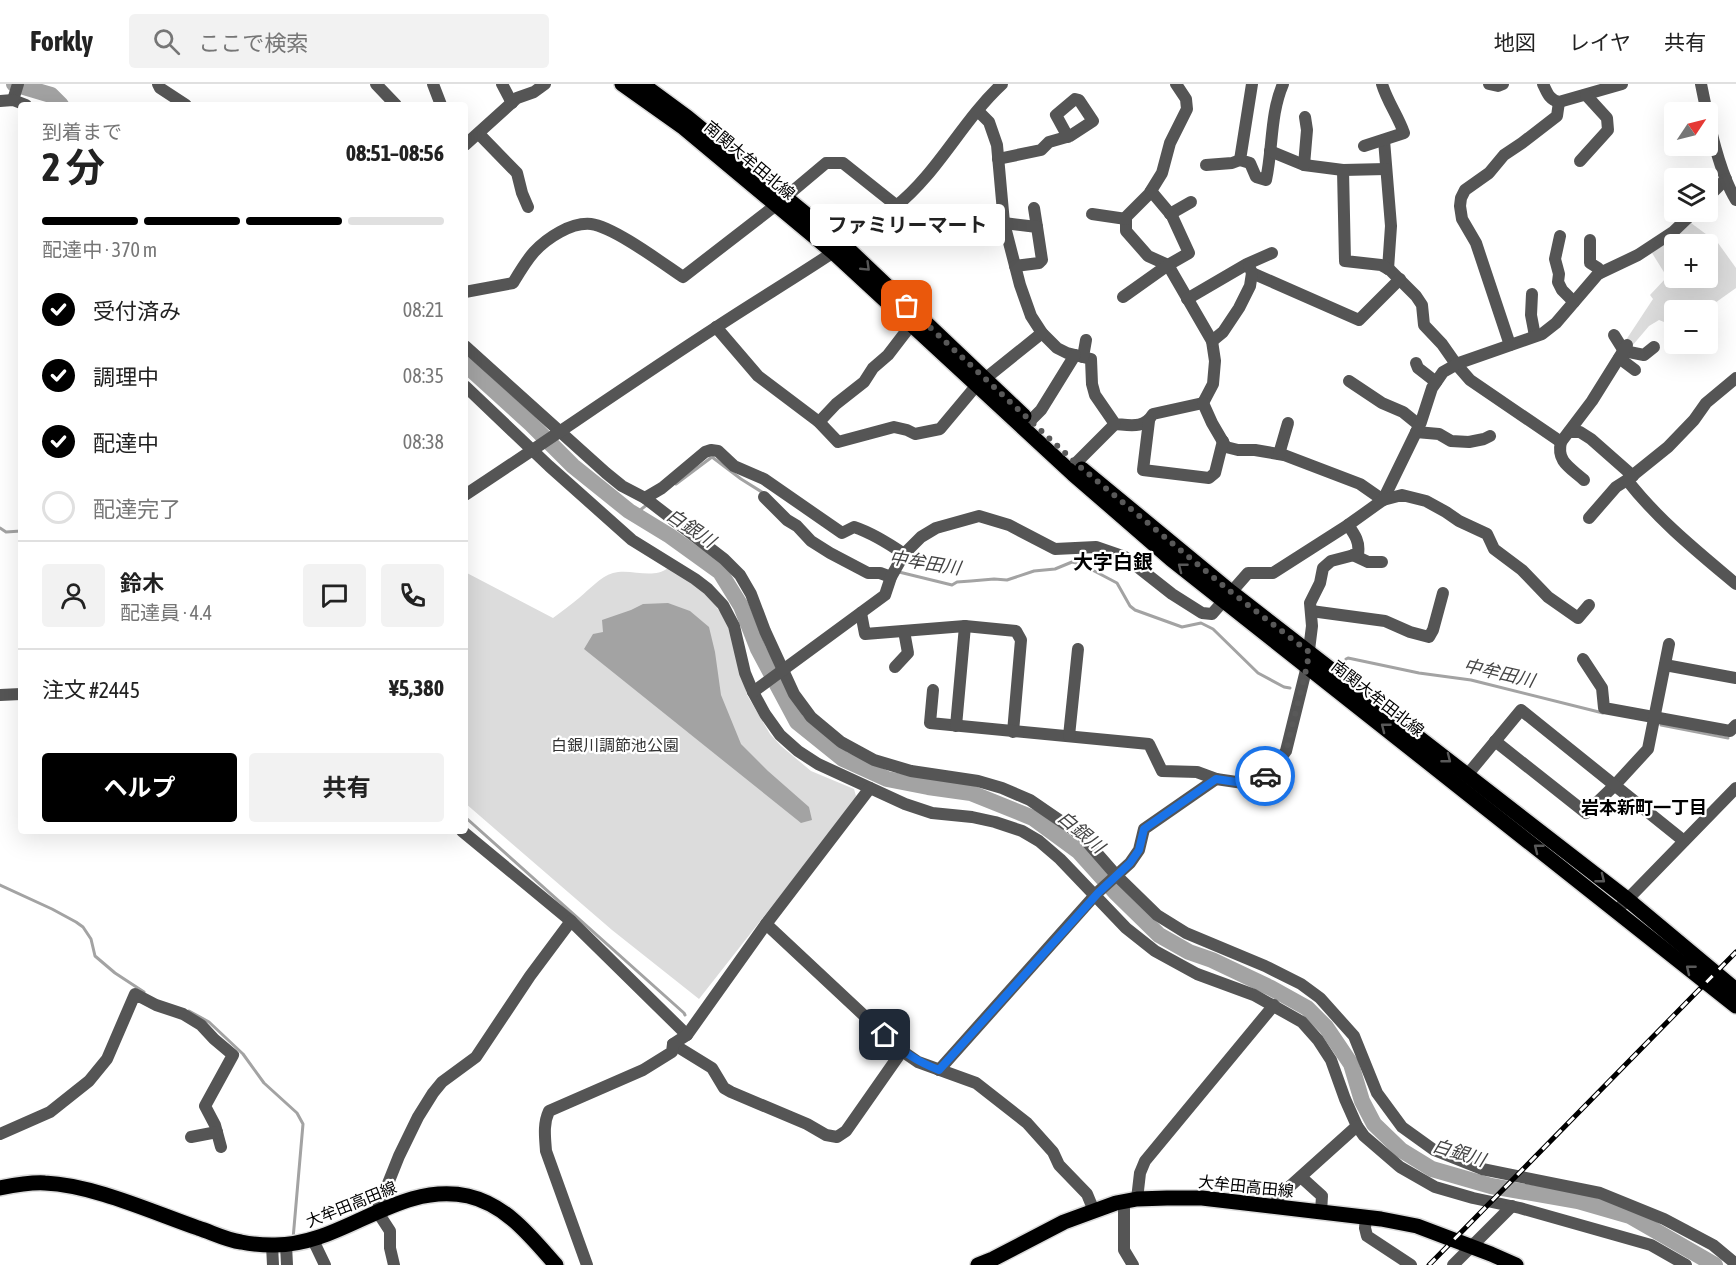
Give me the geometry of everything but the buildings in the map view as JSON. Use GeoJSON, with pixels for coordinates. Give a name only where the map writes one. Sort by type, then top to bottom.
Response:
{"type":"FeatureCollection","features":[{"type":"Feature","properties":{"kind":"main road","name":"南関大牟田北線"},"geometry":{"type":"LineString","coordinates":[[622,84],[684,128],[839,249],[981,383],[1073,474],[1171,559],[1228,596]]}},
{"type":"Feature","properties":{"kind":"main road","name":"南関大牟田北線"},"geometry":{"type":"LineString","coordinates":[[642,84],[687,117],[780,201]]}},
{"type":"Feature","properties":{"kind":"main road","name":"南関大牟田北線"},"geometry":{"type":"LineString","coordinates":[[839,249],[911,325],[1030,421],[1228,596],[1622,905],[1736,990]]}},
{"type":"Feature","properties":{"kind":"main road","name":"南関大牟田北線"},"geometry":{"type":"LineString","coordinates":[[1308,659],[1468,774],[1736,1006]]}},
{"type":"Feature","properties":{"kind":"main road","name":"大牟田高田線"},"geometry":{"type":"LineString","coordinates":[[0,1188],[18,1184],[44,1183],[82,1188],[239,1242],[279,1245],[295,1245],[313,1240],[404,1201],[431,1195],[469,1197],[505,1213],[522,1226],[556,1265]]}},
{"type":"Feature","properties":{"kind":"main road","name":"大牟田高田線"},"geometry":{"type":"LineString","coordinates":[[978,1265],[1064,1222],[1094,1211],[1130,1201],[1202,1198],[1366,1217],[1417,1226],[1516,1265]]}},
{"type":"Feature","properties":{"kind":"street"},"geometry":{"type":"LineString","coordinates":[[158,84],[160,88],[181,102]]}},
{"type":"Feature","properties":{"kind":"street"},"geometry":{"type":"LineString","coordinates":[[376,84],[393,102]]}},
{"type":"Feature","properties":{"kind":"street"},"geometry":{"type":"LineString","coordinates":[[433,84],[440,102]]}},
{"type":"Feature","properties":{"kind":"street"},"geometry":{"type":"LineString","coordinates":[[502,84],[512,103]]}},
{"type":"Feature","properties":{"kind":"street"},"geometry":{"type":"LineString","coordinates":[[468,143],[517,98],[534,92],[545,84]]}},
{"type":"Feature","properties":{"kind":"street"},"geometry":{"type":"LineString","coordinates":[[468,493],[716,327],[839,249],[897,206],[925,177],[1002,84]]}},
{"type":"Feature","properties":{"kind":"street"},"geometry":{"type":"LineString","coordinates":[[1240,160],[1252,84]]}},
{"type":"Feature","properties":{"kind":"street"},"geometry":{"type":"LineString","coordinates":[[1206,165],[1232,163],[1240,160],[1250,163],[1257,177],[1266,180],[1277,97],[1283,84]]}},
{"type":"Feature","properties":{"kind":"street"},"geometry":{"type":"LineString","coordinates":[[1364,146],[1404,133],[1382,84]]}},
{"type":"Feature","properties":{"kind":"street"},"geometry":{"type":"LineString","coordinates":[[1489,84],[1498,86],[1503,84]]}},
{"type":"Feature","properties":{"kind":"street"},"geometry":{"type":"LineString","coordinates":[[1543,84],[1553,101],[1559,102],[1622,84]]}},
{"type":"Feature","properties":{"kind":"street"},"geometry":{"type":"LineString","coordinates":[[1701,84],[1715,144],[1736,201]]}},
{"type":"Feature","properties":{"kind":"street"},"geometry":{"type":"LineString","coordinates":[[1180,85],[1186,99],[1187,109],[1170,143],[1162,173],[1151,191],[1126,217],[1126,231],[1148,256],[1168,265],[1212,341],[1215,361],[1213,384],[1203,403],[1153,414],[1149,421],[1143,470],[1209,477],[1215,473],[1222,441]]}},
{"type":"Feature","properties":{"kind":"street"},"geometry":{"type":"LineString","coordinates":[[1580,161],[1608,130],[1607,118],[1586,94]]}},
{"type":"Feature","properties":{"kind":"street"},"geometry":{"type":"LineString","coordinates":[[1510,345],[1476,243],[1462,219],[1461,198],[1465,190],[1489,173],[1504,155],[1557,116],[1559,102]]}},
{"type":"Feature","properties":{"kind":"street"},"geometry":{"type":"LineString","coordinates":[[978,111],[989,122],[997,145],[1004,223],[1030,316],[1057,348],[1091,359],[1095,395],[1115,424]]}},
{"type":"Feature","properties":{"kind":"street"},"geometry":{"type":"LineString","coordinates":[[1304,165],[1307,130],[1305,117]]}},
{"type":"Feature","properties":{"kind":"street"},"geometry":{"type":"LineString","coordinates":[[479,134],[517,173],[528,207]]}},
{"type":"Feature","properties":{"kind":"street"},"geometry":{"type":"LineString","coordinates":[[998,159],[1041,150],[1049,142],[1068,137]]}},
{"type":"Feature","properties":{"kind":"street"},"geometry":{"type":"LineString","coordinates":[[1384,140],[1391,226],[1388,269]]}},
{"type":"Feature","properties":{"kind":"street"},"geometry":{"type":"LineString","coordinates":[[1270,151],[1304,165],[1343,170],[1386,169]]}},
{"type":"Feature","properties":{"kind":"street"},"geometry":{"type":"LineString","coordinates":[[468,291],[513,283],[533,253],[570,227],[590,224],[616,233],[683,277],[826,163],[843,163],[897,206]]}},
{"type":"Feature","properties":{"kind":"street"},"geometry":{"type":"LineString","coordinates":[[1343,170],[1345,261],[1381,265],[1388,269],[1416,296],[1422,305],[1424,325],[1470,380],[1565,437],[1580,432],[1591,439],[1630,478],[1636,492],[1681,537],[1736,584]]}},
{"type":"Feature","properties":{"kind":"street"},"geometry":{"type":"LineString","coordinates":[[1718,187],[1726,179]]}},
{"type":"Feature","properties":{"kind":"street"},"geometry":{"type":"LineString","coordinates":[[1123,297],[1168,265],[1189,254],[1170,214],[1151,191]]}},
{"type":"Feature","properties":{"kind":"street"},"geometry":{"type":"LineString","coordinates":[[1170,214],[1191,202]]}},
{"type":"Feature","properties":{"kind":"street"},"geometry":{"type":"LineString","coordinates":[[1015,266],[1039,263],[1042,260],[1034,208]]}},
{"type":"Feature","properties":{"kind":"street"},"geometry":{"type":"LineString","coordinates":[[1092,214],[1126,219]]}},
{"type":"Feature","properties":{"kind":"street"},"geometry":{"type":"LineString","coordinates":[[1383,500],[1418,428],[1432,388],[1443,372],[1456,364],[1542,334],[1557,323],[1600,273],[1638,255],[1683,222]]}},
{"type":"Feature","properties":{"kind":"street"},"geometry":{"type":"LineString","coordinates":[[1004,223],[1037,227]]}},
{"type":"Feature","properties":{"kind":"street"},"geometry":{"type":"LineString","coordinates":[[1560,236],[1555,259],[1559,274],[1558,282],[1562,290],[1575,302]]}},
{"type":"Feature","properties":{"kind":"street"},"geometry":{"type":"LineString","coordinates":[[1590,240],[1590,263],[1598,268],[1600,273]]}},
{"type":"Feature","properties":{"kind":"street"},"geometry":{"type":"LineString","coordinates":[[1187,298],[1249,268],[1272,253]]}},
{"type":"Feature","properties":{"kind":"street"},"geometry":{"type":"LineString","coordinates":[[1249,268],[1359,320],[1400,279]]}},
{"type":"Feature","properties":{"kind":"street"},"geometry":{"type":"LineString","coordinates":[[1212,341],[1223,332],[1239,308],[1250,286],[1249,268]]}},
{"type":"Feature","properties":{"kind":"street"},"geometry":{"type":"LineString","coordinates":[[1532,294],[1531,315],[1535,336]]}},
{"type":"Feature","properties":{"kind":"street"},"geometry":{"type":"LineString","coordinates":[[819,422],[864,382],[873,368],[888,355],[911,325]]}},
{"type":"Feature","properties":{"kind":"street"},"geometry":{"type":"LineString","coordinates":[[716,327],[758,376],[819,422],[838,442],[894,427],[907,429],[915,434],[940,429],[981,383],[1042,333]]}},
{"type":"Feature","properties":{"kind":"street"},"geometry":{"type":"LineString","coordinates":[[1614,335],[1635,370]]}},
{"type":"Feature","properties":{"kind":"street"},"geometry":{"type":"LineString","coordinates":[[1030,421],[1041,410],[1079,356],[1086,340]]}},
{"type":"Feature","properties":{"kind":"street"},"geometry":{"type":"LineString","coordinates":[[1623,351],[1644,355],[1654,347]]}},
{"type":"Feature","properties":{"kind":"street"},"geometry":{"type":"LineString","coordinates":[[468,349],[559,433],[614,479],[649,501],[717,553],[740,575],[751,594],[782,672],[794,694],[811,717],[841,742],[874,760],[911,771],[978,781],[1030,800],[1081,835],[1115,877],[1157,915],[1186,933],[1265,966],[1300,984],[1320,998],[1354,1036],[1377,1093],[1402,1127],[1434,1150],[1482,1169],[1600,1193],[1664,1219],[1713,1245],[1736,1264]]}},
{"type":"Feature","properties":{"kind":"street"},"geometry":{"type":"LineString","coordinates":[[1584,480],[1561,459],[1559,450],[1565,437],[1592,401],[1623,351]]}},
{"type":"Feature","properties":{"kind":"street"},"geometry":{"type":"LineString","coordinates":[[1416,363],[1418,369],[1436,382]]}},
{"type":"Feature","properties":{"kind":"street"},"geometry":{"type":"LineString","coordinates":[[1589,518],[1616,487],[1668,447],[1695,420],[1706,403],[1736,378]]}},
{"type":"Feature","properties":{"kind":"street"},"geometry":{"type":"LineString","coordinates":[[1349,381],[1382,403],[1403,412],[1418,428],[1439,434],[1451,441],[1469,442],[1490,436]]}},
{"type":"Feature","properties":{"kind":"street"},"geometry":{"type":"LineString","coordinates":[[468,389],[536,448],[549,466],[632,540],[695,579],[723,605],[734,627],[745,673],[757,690],[765,714],[780,735],[798,751],[818,764],[905,804],[932,813],[983,819],[1022,831],[1039,841],[1060,859],[1126,928],[1155,951],[1197,974],[1254,995],[1302,1022],[1331,1060],[1357,1126],[1364,1136],[1400,1167],[1435,1187],[1651,1245],[1686,1265]]}},
{"type":"Feature","properties":{"kind":"street"},"geometry":{"type":"LineString","coordinates":[[1203,403],[1226,447],[1279,454],[1360,484],[1383,500]]}},
{"type":"Feature","properties":{"kind":"street"},"geometry":{"type":"LineString","coordinates":[[1076,463],[1115,424],[1138,426],[1149,421]]}},
{"type":"Feature","properties":{"kind":"street"},"geometry":{"type":"LineString","coordinates":[[1279,454],[1288,423]]}},
{"type":"Feature","properties":{"kind":"street"},"geometry":{"type":"LineString","coordinates":[[649,501],[705,452],[718,451],[734,466],[764,479],[842,533],[854,527],[886,542],[904,554]]}},
{"type":"Feature","properties":{"kind":"street"},"geometry":{"type":"LineString","coordinates":[[757,690],[885,594],[904,554],[921,537],[936,528],[979,516],[1009,525],[1055,549],[1095,547],[1125,557],[1202,614],[1212,614],[1248,573],[1273,573],[1383,500],[1402,495],[1426,501],[1459,521],[1487,534],[1494,549],[1522,570],[1548,597],[1578,618],[1589,605]]}},
{"type":"Feature","properties":{"kind":"street"},"geometry":{"type":"LineString","coordinates":[[764,498],[811,541],[830,553],[868,573],[894,573]]}},
{"type":"Feature","properties":{"kind":"street"},"geometry":{"type":"LineString","coordinates":[[933,690],[930,723],[1149,744],[1162,771],[1197,772],[1216,779],[1250,784],[1268,775],[1286,751],[1308,659],[1311,626],[1310,603],[1320,583],[1323,568],[1331,561],[1358,554],[1357,538],[1348,525]]}},
{"type":"Feature","properties":{"kind":"street"},"geometry":{"type":"LineString","coordinates":[[1353,555],[1368,562],[1382,562]]}},
{"type":"Feature","properties":{"kind":"street"},"geometry":{"type":"LineString","coordinates":[[1311,611],[1385,621],[1429,637],[1443,593]]}},
{"type":"Feature","properties":{"kind":"street"},"geometry":{"type":"LineString","coordinates":[[861,613],[865,634],[965,626],[1016,631],[1021,640],[1013,732]]}},
{"type":"Feature","properties":{"kind":"street"},"geometry":{"type":"LineString","coordinates":[[956,726],[965,626]]}},
{"type":"Feature","properties":{"kind":"street"},"geometry":{"type":"LineString","coordinates":[[895,667],[908,653],[904,631]]}},
{"type":"Feature","properties":{"kind":"street"},"geometry":{"type":"LineString","coordinates":[[1496,741],[1586,813],[1648,749],[1669,644]]}},
{"type":"Feature","properties":{"kind":"street"},"geometry":{"type":"LineString","coordinates":[[1069,736],[1078,649]]}},
{"type":"Feature","properties":{"kind":"street"},"geometry":{"type":"LineString","coordinates":[[1583,659],[1602,688],[1604,708],[1730,731],[1736,725]]}},
{"type":"Feature","properties":{"kind":"street"},"geometry":{"type":"LineString","coordinates":[[1665,665],[1736,678]]}},
{"type":"Feature","properties":{"kind":"street"},"geometry":{"type":"LineString","coordinates":[[0,695],[18,694]]}},
{"type":"Feature","properties":{"kind":"street"},"geometry":{"type":"LineString","coordinates":[[1468,774],[1521,710],[1684,841]]}},
{"type":"Feature","properties":{"kind":"street"},"geometry":{"type":"LineString","coordinates":[[939,1070],[1096,895],[1130,863],[1139,850],[1144,829],[1216,779]]}},
{"type":"Feature","properties":{"kind":"street"},"geometry":{"type":"LineString","coordinates":[[587,1265],[546,1151],[544,1132],[545,1119],[549,1111],[643,1071],[672,1052],[674,1044],[687,1035],[766,924],[870,788]]}},
{"type":"Feature","properties":{"kind":"street"},"geometry":{"type":"LineString","coordinates":[[1622,905],[1736,788]]}},
{"type":"Feature","properties":{"kind":"street"},"geometry":{"type":"LineString","coordinates":[[466,834],[571,921],[687,1035]]}},
{"type":"Feature","properties":{"kind":"street"},"geometry":{"type":"LineString","coordinates":[[394,1265],[390,1248],[390,1231],[377,1211],[399,1156],[418,1117],[442,1082],[476,1057],[530,976],[571,921]]}},
{"type":"Feature","properties":{"kind":"street"},"geometry":{"type":"LineString","coordinates":[[766,924],[902,1051],[918,1062],[976,1083],[1027,1123],[1053,1152],[1059,1165],[1087,1194],[1094,1211]]}},
{"type":"Feature","properties":{"kind":"street"},"geometry":{"type":"LineString","coordinates":[[0,1134],[50,1112],[89,1081],[107,1059],[135,994],[156,1005],[183,1014],[201,1025],[233,1054],[205,1106],[215,1125],[221,1147]]}},
{"type":"Feature","properties":{"kind":"street"},"geometry":{"type":"LineString","coordinates":[[1133,1265],[1124,1250],[1130,1201],[1145,1161],[1274,1005]]}},
{"type":"Feature","properties":{"kind":"street"},"geometry":{"type":"LineString","coordinates":[[674,1044],[712,1068],[724,1088],[731,1092],[807,1124],[826,1135],[837,1137],[846,1131],[902,1051]]}},
{"type":"Feature","properties":{"kind":"street"},"geometry":{"type":"LineString","coordinates":[[1275,1207],[1278,1197],[1357,1126]]}},
{"type":"Feature","properties":{"kind":"street"},"geometry":{"type":"LineString","coordinates":[[191,1137],[217,1132]]}},
{"type":"Feature","properties":{"kind":"street"},"geometry":{"type":"LineString","coordinates":[[1301,1177],[1322,1196],[1322,1212]]}},
{"type":"Feature","properties":{"kind":"street"},"geometry":{"type":"LineString","coordinates":[[1453,1265],[1512,1206]]}},
{"type":"Feature","properties":{"kind":"street"},"geometry":{"type":"LineString","coordinates":[[1366,1217],[1367,1236],[1411,1265]]}},
{"type":"Feature","properties":{"kind":"street"},"geometry":{"type":"LineString","coordinates":[[313,1240],[325,1265]]}},
{"type":"Feature","properties":{"kind":"street"},"geometry":{"type":"LineString","coordinates":[[273,1265],[279,1245]]}},
{"type":"Feature","properties":{"kind":"street"},"geometry":{"type":"LineString","coordinates":[[279,1245],[287,1265]]}},
{"type":"Feature","properties":{"kind":"green space"},"geometry":{"type":"Polygon","coordinates":[[[1691,223],[1706,234],[1678,234],[1691,223]]]}},
{"type":"Feature","properties":{"kind":"green space"},"geometry":{"type":"Polygon","coordinates":[[[1718,243],[1736,268],[1736,288],[1718,301],[1664,300],[1664,322],[1659,320],[1649,326],[1632,346],[1626,340],[1653,299],[1650,295],[1664,280],[1664,288],[1718,288],[1718,243]]]}},
{"type":"Feature","properties":{"kind":"green space"},"geometry":{"type":"Polygon","coordinates":[[[1664,245],[1664,272],[1652,253],[1664,245]]]}},
{"type":"Feature","properties":{"kind":"green space","name":"白銀川調節池公園"},"geometry":{"type":"Polygon","coordinates":[[[668,568],[691,582],[708,596],[724,617],[732,633],[747,695],[770,734],[811,771],[854,789],[856,796],[699,999],[612,930],[468,806],[468,574],[553,618],[608,575],[620,572],[648,574],[668,568]]]}},
{"type":"Feature","properties":{"kind":"shaded area"},"geometry":{"type":"Polygon","coordinates":[[[668,603],[690,611],[709,627],[721,695],[741,744],[809,807],[812,820],[801,823],[584,649],[593,634],[603,632],[602,620],[643,604],[668,603]]]}},
{"type":"Feature","properties":{"kind":"waterway","name":"白銀川"},"geometry":{"type":"LineString","coordinates":[[14,84],[51,95],[58,102]]}},
{"type":"Feature","properties":{"kind":"waterway","name":"白銀川"},"geometry":{"type":"LineString","coordinates":[[468,367],[573,466],[629,511],[670,536],[720,572],[741,606],[758,649],[797,722],[843,759],[887,779],[971,793],[1033,818],[1078,851],[1115,892],[1159,935],[1189,952],[1212,960],[1271,988],[1307,1008],[1326,1027],[1351,1064],[1362,1101],[1374,1124],[1401,1150],[1432,1169],[1491,1186],[1578,1201],[1630,1216],[1715,1265]]}},
{"type":"Feature","properties":{"kind":"waterway","name":"中牟田川"},"geometry":{"type":"LineString","coordinates":[[676,484],[712,457],[765,494]]}},
{"type":"Feature","properties":{"kind":"waterway","name":"中牟田川"},"geometry":{"type":"LineString","coordinates":[[635,514],[648,504]]}},
{"type":"Feature","properties":{"kind":"waterway"},"geometry":{"type":"LineString","coordinates":[[0,528],[6,532],[18,531]]}},
{"type":"Feature","properties":{"kind":"waterway","name":"中牟田川"},"geometry":{"type":"LineString","coordinates":[[899,572],[952,585],[957,582],[1007,580],[1034,571],[1055,569],[1072,562],[1081,564],[1117,583],[1130,606],[1135,610],[1182,627],[1201,623],[1213,629],[1258,673],[1290,688]]}},
{"type":"Feature","properties":{"kind":"waterway","name":"中牟田川"},"geometry":{"type":"LineString","coordinates":[[1346,659],[1471,680],[1603,713]]}},
{"type":"Feature","properties":{"kind":"waterway","name":"中牟田川"},"geometry":{"type":"LineString","coordinates":[[1661,725],[1728,738]]}},
{"type":"Feature","properties":{"kind":"waterway"},"geometry":{"type":"LineString","coordinates":[[468,820],[685,1015]]}},
{"type":"Feature","properties":{"kind":"waterway"},"geometry":{"type":"LineString","coordinates":[[0,885],[52,909],[83,927],[91,939],[95,956],[115,973],[144,992]]}},
{"type":"Feature","properties":{"kind":"waterway"},"geometry":{"type":"LineString","coordinates":[[189,1011],[209,1022],[243,1054],[264,1083],[297,1113],[303,1124],[293,1239]]}},
{"type":"Feature","properties":{"kind":"railway"},"geometry":{"type":"LineString","coordinates":[[1429,1265],[1736,952]]}},
{"type":"Feature","properties":{"kind":"way so far"},"geometry":{"type":"LineString","coordinates":[[907,306],[1079,466],[1231,592],[1309,652],[1286,751],[1265,776]]}},
{"type":"Feature","properties":{"kind":"place","name":"ファミリーマート"},"geometry":{"type":"Point","coordinates":[907,306]}},
{"type":"Feature","properties":{"kind":"district","name":"大字白銀"},"geometry":{"type":"Point","coordinates":[1113,562]}},
{"type":"Feature","properties":{"kind":"district","name":"岩本新町一丁目"},"geometry":{"type":"Point","coordinates":[1644,808]}},
{"type":"Feature","properties":{"kind":"route"},"geometry":{"type":"LineString","coordinates":[[885,1035],[918,1062],[939,1070],[1098,893],[1130,863],[1139,850],[1144,829],[1216,779],[1250,784],[1265,776]]}}]}
